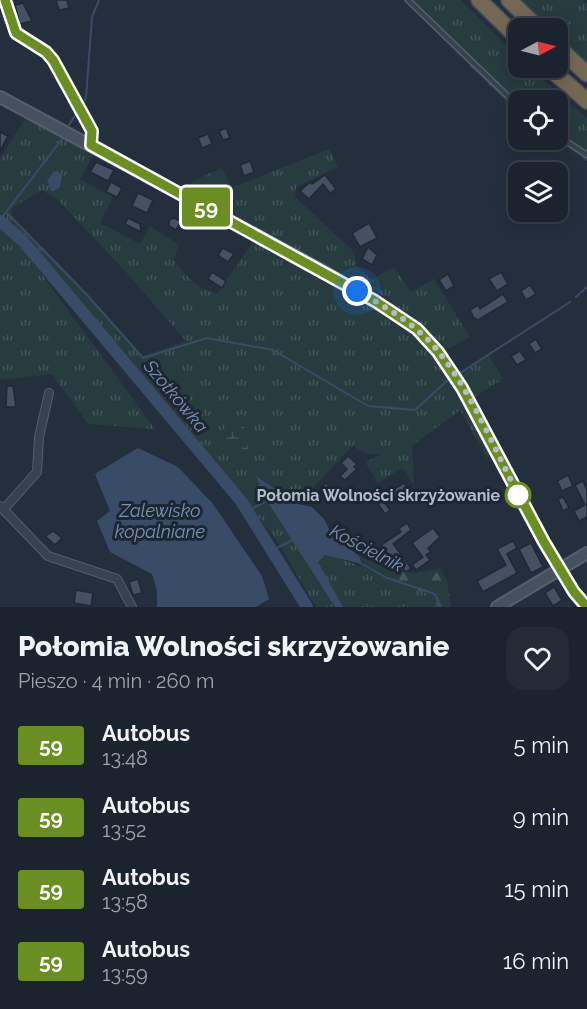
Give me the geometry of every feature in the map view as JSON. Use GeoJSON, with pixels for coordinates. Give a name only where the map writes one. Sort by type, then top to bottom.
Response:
{"type":"FeatureCollection","features":[{"type":"Feature","properties":{"kind":"highway"},"geometry":{"type":"LineString","coordinates":[[479,0],[508,28]]}},
{"type":"Feature","properties":{"kind":"highway"},"geometry":{"type":"LineString","coordinates":[[509,0],[528,18]]}},
{"type":"Feature","properties":{"kind":"highway"},"geometry":{"type":"LineString","coordinates":[[568,56],[587,74]]}},
{"type":"Feature","properties":{"kind":"highway"},"geometry":{"type":"LineString","coordinates":[[561,78],[587,101]]}},
{"type":"Feature","properties":{"kind":"main road"},"geometry":{"type":"LineString","coordinates":[[0,97],[92,140],[375,301],[417,329],[438,352],[462,388],[560,569],[587,607]]}},
{"type":"Feature","properties":{"kind":"main road"},"geometry":{"type":"LineString","coordinates":[[497,607],[587,553]]}},
{"type":"Feature","properties":{"kind":"street"},"geometry":{"type":"LineString","coordinates":[[5,0],[16,33],[50,56],[80,110],[92,140]]}},
{"type":"Feature","properties":{"kind":"street"},"geometry":{"type":"LineString","coordinates":[[49,393],[39,437],[37,472],[2,507],[48,556],[117,579],[132,607]]}},
{"type":"Feature","properties":{"kind":"lane"},"geometry":{"type":"LineString","coordinates":[[408,0],[508,96]]}},
{"type":"Feature","properties":{"kind":"lane"},"geometry":{"type":"LineString","coordinates":[[568,143],[587,155]]}},
{"type":"Feature","properties":{"kind":"green space"},"geometry":{"type":"Polygon","coordinates":[[[404,0],[461,0],[508,47],[508,78],[541,78],[555,90],[508,90],[508,104],[404,0]]]}},
{"type":"Feature","properties":{"kind":"green space"},"geometry":{"type":"Polygon","coordinates":[[[520,0],[583,0],[587,4],[587,63],[568,46],[568,18],[539,18],[520,0]]]}},
{"type":"Feature","properties":{"kind":"green space"},"geometry":{"type":"Polygon","coordinates":[[[568,102],[587,118],[587,161],[568,148],[568,102]]]}},
{"type":"Feature","properties":{"kind":"green space"},"geometry":{"type":"Polygon","coordinates":[[[27,116],[94,153],[80,179],[113,197],[100,223],[140,244],[150,226],[179,245],[174,260],[193,281],[212,292],[218,293],[254,240],[366,298],[408,327],[436,356],[463,397],[491,455],[487,458],[460,410],[412,446],[414,485],[402,468],[378,483],[365,462],[381,455],[364,453],[353,445],[298,504],[257,476],[267,501],[335,607],[316,607],[277,541],[189,429],[9,224],[0,218],[0,158],[27,116]],[[42,190],[12,208],[11,215],[73,278],[143,356],[186,341],[124,270],[58,200],[42,190]]]}},
{"type":"Feature","properties":{"kind":"green space"},"geometry":{"type":"Polygon","coordinates":[[[329,149],[338,167],[296,187],[295,197],[353,251],[357,266],[371,280],[394,267],[411,292],[434,279],[470,337],[446,350],[425,329],[377,292],[184,190],[193,181],[221,168],[233,187],[329,149]]]}},
{"type":"Feature","properties":{"kind":"green space"},"geometry":{"type":"Polygon","coordinates":[[[0,226],[19,243],[155,429],[88,424],[52,374],[0,380],[0,226]]]}},
{"type":"Feature","properties":{"kind":"green space"},"geometry":{"type":"Polygon","coordinates":[[[489,356],[503,379],[474,397],[461,373],[489,356]]]}},
{"type":"Feature","properties":{"kind":"green space"},"geometry":{"type":"Polygon","coordinates":[[[242,414],[251,466],[219,433],[242,414]]]}},
{"type":"Feature","properties":{"kind":"green space"},"geometry":{"type":"Polygon","coordinates":[[[325,555],[366,568],[433,595],[438,607],[343,607],[318,562],[325,555]]]}},
{"type":"Feature","properties":{"kind":"green space"},"geometry":{"type":"Polygon","coordinates":[[[359,556],[381,566],[407,573],[440,568],[447,580],[451,607],[438,607],[432,595],[380,576],[371,571],[359,556]]]}},
{"type":"Feature","properties":{"kind":"water"},"geometry":{"type":"Polygon","coordinates":[[[54,171],[62,175],[60,187],[51,191],[47,181],[54,171]]]}},
{"type":"Feature","properties":{"kind":"water","name":"Zalewisko kopalniane"},"geometry":{"type":"Polygon","coordinates":[[[138,448],[178,467],[213,504],[262,576],[269,599],[256,607],[157,607],[157,591],[152,574],[110,552],[97,521],[110,511],[95,474],[138,448]]]}},
{"type":"Feature","properties":{"kind":"water"},"geometry":{"type":"Polygon","coordinates":[[[256,476],[298,504],[312,507],[324,519],[332,535],[359,556],[362,564],[325,555],[318,562],[343,607],[335,607],[267,501],[256,476]]]}},
{"type":"Feature","properties":{"kind":"building"},"geometry":{"type":"Polygon","coordinates":[[[56,0],[67,0],[69,8],[59,10],[56,0]]]}},
{"type":"Feature","properties":{"kind":"building"},"geometry":{"type":"Polygon","coordinates":[[[23,3],[32,21],[20,24],[15,5],[23,3]]]}},
{"type":"Feature","properties":{"kind":"building"},"geometry":{"type":"Polygon","coordinates":[[[226,128],[230,138],[223,140],[219,131],[226,128]]]}},
{"type":"Feature","properties":{"kind":"building"},"geometry":{"type":"Polygon","coordinates":[[[0,132],[8,136],[0,151],[0,132]]]}},
{"type":"Feature","properties":{"kind":"building"},"geometry":{"type":"Polygon","coordinates":[[[208,134],[212,144],[202,148],[198,138],[208,134]]]}},
{"type":"Feature","properties":{"kind":"building"},"geometry":{"type":"Polygon","coordinates":[[[250,161],[254,172],[244,176],[240,165],[250,161]]]}},
{"type":"Feature","properties":{"kind":"building"},"geometry":{"type":"Polygon","coordinates":[[[96,162],[114,170],[108,181],[90,172],[96,162]]]}},
{"type":"Feature","properties":{"kind":"building"},"geometry":{"type":"Polygon","coordinates":[[[325,175],[336,189],[330,193],[323,184],[309,199],[300,191],[310,182],[312,184],[325,175]]]}},
{"type":"Feature","properties":{"kind":"building"},"geometry":{"type":"Polygon","coordinates":[[[111,182],[122,188],[117,197],[106,192],[111,182]]]}},
{"type":"Feature","properties":{"kind":"building"},"geometry":{"type":"Polygon","coordinates":[[[138,193],[153,200],[147,213],[132,206],[138,193]]]}},
{"type":"Feature","properties":{"kind":"building"},"geometry":{"type":"Polygon","coordinates":[[[128,218],[140,224],[141,232],[125,224],[128,218]]]}},
{"type":"Feature","properties":{"kind":"building"},"geometry":{"type":"Polygon","coordinates":[[[174,218],[181,221],[176,230],[169,226],[169,220],[174,218]]]}},
{"type":"Feature","properties":{"kind":"building"},"geometry":{"type":"Polygon","coordinates":[[[369,223],[377,238],[360,247],[352,233],[369,223]]]}},
{"type":"Feature","properties":{"kind":"building"},"geometry":{"type":"Polygon","coordinates":[[[368,247],[377,255],[372,265],[362,259],[368,247]]]}},
{"type":"Feature","properties":{"kind":"building"},"geometry":{"type":"Polygon","coordinates":[[[223,248],[234,254],[228,262],[218,255],[223,248]]]}},
{"type":"Feature","properties":{"kind":"building"},"geometry":{"type":"Polygon","coordinates":[[[212,272],[226,281],[222,288],[208,279],[212,272]]]}},
{"type":"Feature","properties":{"kind":"building"},"geometry":{"type":"Polygon","coordinates":[[[501,272],[508,284],[497,291],[489,279],[501,272]]]}},
{"type":"Feature","properties":{"kind":"building"},"geometry":{"type":"Polygon","coordinates":[[[448,274],[454,286],[446,291],[439,280],[448,274]]]}},
{"type":"Feature","properties":{"kind":"building"},"geometry":{"type":"Polygon","coordinates":[[[530,285],[536,294],[526,300],[521,291],[530,285]]]}},
{"type":"Feature","properties":{"kind":"building"},"geometry":{"type":"Polygon","coordinates":[[[503,294],[508,302],[478,320],[474,318],[470,310],[478,305],[480,309],[503,294]]]}},
{"type":"Feature","properties":{"kind":"building"},"geometry":{"type":"Polygon","coordinates":[[[536,339],[542,349],[535,353],[529,344],[536,339]]]}},
{"type":"Feature","properties":{"kind":"building"},"geometry":{"type":"Polygon","coordinates":[[[520,351],[526,360],[517,365],[511,356],[520,351]]]}},
{"type":"Feature","properties":{"kind":"building"},"geometry":{"type":"Polygon","coordinates":[[[7,386],[13,386],[16,407],[6,407],[7,386]]]}},
{"type":"Feature","properties":{"kind":"building"},"geometry":{"type":"Polygon","coordinates":[[[348,456],[357,464],[354,467],[357,469],[345,480],[340,476],[347,469],[341,463],[348,456]]]}},
{"type":"Feature","properties":{"kind":"building"},"geometry":{"type":"Polygon","coordinates":[[[568,475],[573,486],[562,491],[557,481],[568,475]]]}},
{"type":"Feature","properties":{"kind":"building"},"geometry":{"type":"Polygon","coordinates":[[[583,481],[587,490],[587,517],[579,521],[574,511],[585,505],[575,485],[583,481]]]}},
{"type":"Feature","properties":{"kind":"building"},"geometry":{"type":"Polygon","coordinates":[[[326,483],[337,494],[333,498],[322,487],[326,483]]]}},
{"type":"Feature","properties":{"kind":"building"},"geometry":{"type":"Polygon","coordinates":[[[404,483],[410,491],[398,500],[391,491],[404,483]]]}},
{"type":"Feature","properties":{"kind":"building"},"geometry":{"type":"Polygon","coordinates":[[[563,497],[569,508],[563,511],[558,499],[563,497]]]}},
{"type":"Feature","properties":{"kind":"building"},"geometry":{"type":"Polygon","coordinates":[[[383,501],[390,510],[385,514],[378,504],[383,501]]]}},
{"type":"Feature","properties":{"kind":"building"},"geometry":{"type":"Polygon","coordinates":[[[407,523],[411,530],[393,544],[411,568],[406,572],[400,565],[397,567],[381,545],[401,532],[399,528],[407,523]]]}},
{"type":"Feature","properties":{"kind":"building"},"geometry":{"type":"Polygon","coordinates":[[[433,528],[440,537],[428,548],[431,552],[426,555],[430,560],[416,570],[412,565],[423,557],[412,543],[433,528]]]}},
{"type":"Feature","properties":{"kind":"building"},"geometry":{"type":"Polygon","coordinates":[[[53,531],[62,538],[55,545],[45,536],[53,531]]]}},
{"type":"Feature","properties":{"kind":"building"},"geometry":{"type":"Polygon","coordinates":[[[513,541],[517,548],[507,554],[517,573],[483,592],[477,581],[506,565],[497,549],[513,541]]]}},
{"type":"Feature","properties":{"kind":"building"},"geometry":{"type":"Polygon","coordinates":[[[531,543],[543,567],[531,573],[519,549],[531,543]]]}},
{"type":"Feature","properties":{"kind":"building"},"geometry":{"type":"Polygon","coordinates":[[[138,579],[142,593],[133,595],[129,582],[138,579]]]}},
{"type":"Feature","properties":{"kind":"building"},"geometry":{"type":"Polygon","coordinates":[[[554,587],[562,600],[553,606],[545,593],[554,587]]]}},
{"type":"Feature","properties":{"kind":"building"},"geometry":{"type":"Polygon","coordinates":[[[76,590],[93,593],[91,606],[74,603],[76,590]]]}},
{"type":"Feature","properties":{"kind":"waterway"},"geometry":{"type":"LineString","coordinates":[[69,125],[86,98],[92,17],[99,0]]}},
{"type":"Feature","properties":{"kind":"waterway"},"geometry":{"type":"LineString","coordinates":[[0,220],[62,139]]}},
{"type":"Feature","properties":{"kind":"waterway"},"geometry":{"type":"LineString","coordinates":[[6,212],[88,296],[143,358],[207,338],[273,350],[368,406],[415,410],[449,379]]}},
{"type":"Feature","properties":{"kind":"waterway","name":"Szotkówka"},"geometry":{"type":"LineString","coordinates":[[0,221],[23,241],[241,501],[307,607]]}},
{"type":"Feature","properties":{"kind":"waterway"},"geometry":{"type":"LineString","coordinates":[[576,297],[587,287]]}},
{"type":"Feature","properties":{"kind":"waterway"},"geometry":{"type":"LineString","coordinates":[[460,373],[570,302]]}},
{"type":"Feature","properties":{"kind":"waterway"},"geometry":{"type":"LineString","coordinates":[[247,511],[267,501]]}},
{"type":"Feature","properties":{"kind":"waterway","name":"Kościelnik"},"geometry":{"type":"LineString","coordinates":[[272,550],[293,540]]}},
{"type":"Feature","properties":{"kind":"waterway","name":"Kościelnik"},"geometry":{"type":"LineString","coordinates":[[360,563],[387,578],[435,594],[441,607]]}},
{"type":"Feature","properties":{"kind":"bus line","name":"59"},"geometry":{"type":"LineString","coordinates":[[5,0],[16,33],[46,52],[53,60],[92,131],[91,145],[375,301],[417,329],[438,352],[462,388],[544,542],[574,592],[587,607]]}},
{"type":"Feature","properties":{"kind":"place","name":"Połomia Wolności skrzyżowanie"},"geometry":{"type":"Point","coordinates":[518,495]}},
{"type":"Feature","properties":{"kind":"route"},"geometry":{"type":"LineString","coordinates":[[357,291],[417,329],[438,352],[462,388],[521,500],[518,495]]}}]}
